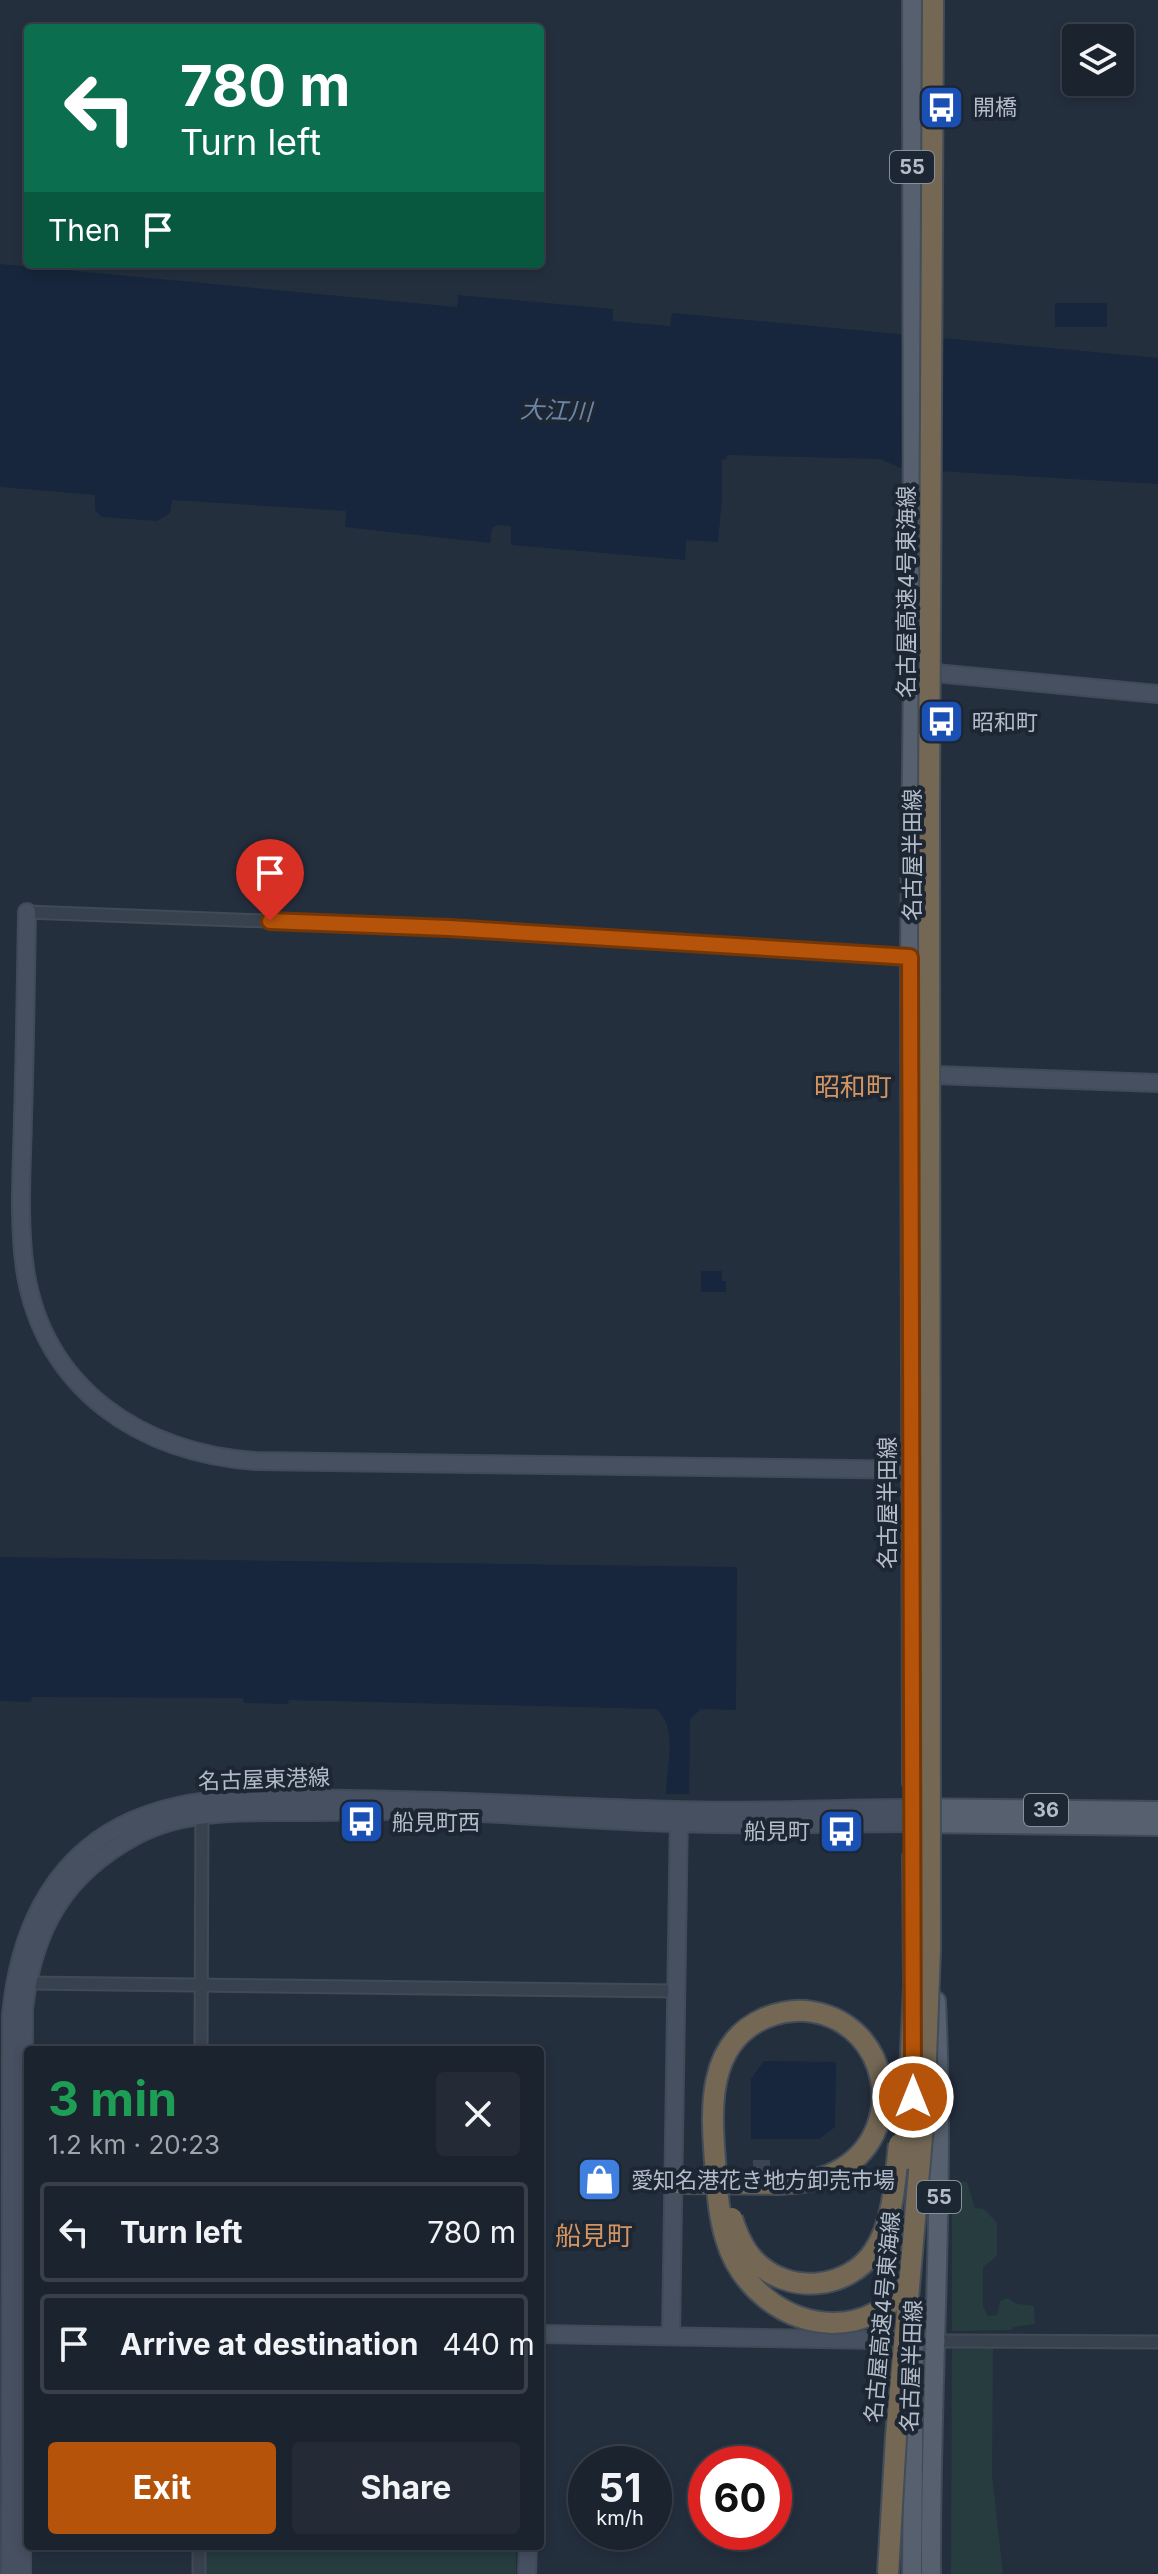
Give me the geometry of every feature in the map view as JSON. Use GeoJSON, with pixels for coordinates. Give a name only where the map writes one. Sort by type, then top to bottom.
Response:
{"type":"FeatureCollection","features":[{"type":"Feature","properties":{"kind":"highway","name":"名古屋高速4号東海線"},"geometry":{"type":"LineString","coordinates":[[875,2574],[882,2443],[910,2115],[916,1948],[920,0]]}},
{"type":"Feature","properties":{"kind":"highway","name":"名古屋高速4号東海線"},"geometry":{"type":"LineString","coordinates":[[888,2574],[897,2423],[926,2072],[924,1813],[935,0]]}},
{"type":"Feature","properties":{"kind":"highway"},"geometry":{"type":"LineString","coordinates":[[674,2177],[770,2174],[816,2180],[845,2167],[868,2145],[882,2115],[883,2082],[871,2052],[850,2028],[832,2018],[814,2012],[782,2013],[747,2028],[728,2048],[716,2075],[712,2123],[720,2212],[726,2240],[736,2265],[752,2286],[773,2304],[797,2316],[822,2322],[858,2320],[886,2307],[902,2292],[916,2270],[924,2242],[937,2094],[940,1978],[924,1813]]}},
{"type":"Feature","properties":{"kind":"highway"},"geometry":{"type":"LineString","coordinates":[[674,2177],[770,2174],[814,2167],[840,2156],[860,2134],[868,2116],[871,2085],[864,2065],[846,2041],[820,2026],[801,2023],[772,2028],[748,2045],[731,2069],[723,2098],[722,2123],[729,2205],[742,2243],[755,2261],[772,2274],[793,2282],[814,2284],[835,2281],[853,2272],[875,2249],[889,2217],[902,2126],[916,1948]]}},
{"type":"Feature","properties":{"kind":"main road","name":"名古屋半田線"},"geometry":{"type":"LineString","coordinates":[[912,0],[911,1470],[924,1813],[941,2094],[937,2341],[930,2488],[922,2573]]}},
{"type":"Feature","properties":{"kind":"main road","name":"名古屋半田線"},"geometry":{"type":"LineString","coordinates":[[922,2573],[914,2340],[934,1470],[935,0]]}},
{"type":"Feature","properties":{"kind":"main road","name":"36"},"geometry":{"type":"LineString","coordinates":[[924,1813],[1158,1811]]}},
{"type":"Feature","properties":{"kind":"main road","name":"36"},"geometry":{"type":"LineString","coordinates":[[924,1813],[1158,1826]]}},
{"type":"Feature","properties":{"kind":"street"},"geometry":{"type":"LineString","coordinates":[[935,673],[1158,694]]}},
{"type":"Feature","properties":{"kind":"street"},"geometry":{"type":"LineString","coordinates":[[934,1470],[256,1461],[228,1459],[178,1448],[127,1425],[91,1397],[61,1361],[48,1339],[30,1293],[23,1238],[27,912],[449,928],[935,957]]}},
{"type":"Feature","properties":{"kind":"street"},"geometry":{"type":"LineString","coordinates":[[935,1075],[1158,1083]]}},
{"type":"Feature","properties":{"kind":"street","name":"名古屋東港線"},"geometry":{"type":"LineString","coordinates":[[10,2574],[11,2016],[14,1981],[21,1952],[40,1905],[59,1877],[85,1850],[122,1826],[202,1808],[678,1817],[924,1813]]}},
{"type":"Feature","properties":{"kind":"street","name":"名古屋東港線"},"geometry":{"type":"LineString","coordinates":[[24,2046],[24,2009],[35,1946],[59,1899],[103,1857],[138,1835],[202,1808]]}},
{"type":"Feature","properties":{"kind":"street"},"geometry":{"type":"LineString","coordinates":[[201,2046],[202,1808]]}},
{"type":"Feature","properties":{"kind":"street"},"geometry":{"type":"LineString","coordinates":[[671,2336],[678,1817]]}},
{"type":"Feature","properties":{"kind":"street"},"geometry":{"type":"LineString","coordinates":[[27,1983],[676,1991]]}},
{"type":"Feature","properties":{"kind":"street"},"geometry":{"type":"LineString","coordinates":[[544,2334],[1158,2342]]}},
{"type":"Feature","properties":{"kind":"street","name":"名古屋東港線"},"geometry":{"type":"LineString","coordinates":[[22,2574],[24,2427]]}},
{"type":"Feature","properties":{"kind":"street"},"geometry":{"type":"LineString","coordinates":[[199,2550],[199,2574]]}},
{"type":"Feature","properties":{"kind":"street"},"geometry":{"type":"LineString","coordinates":[[527,2574],[528,2550]]}},
{"type":"Feature","properties":{"kind":"green space"},"geometry":{"type":"Polygon","coordinates":[[[952,2181],[967,2182],[975,2208],[984,2209],[997,2223],[997,2256],[983,2267],[983,2306],[988,2316],[997,2315],[1000,2301],[1008,2298],[1017,2304],[1034,2306],[1035,2324],[1013,2327],[1012,2330],[952,2331],[952,2181]]]}},
{"type":"Feature","properties":{"kind":"green space"},"geometry":{"type":"Polygon","coordinates":[[[993,2348],[992,2475],[1003,2574],[951,2574],[952,2349],[993,2348]]]}},
{"type":"Feature","properties":{"kind":"green space"},"geometry":{"type":"Polygon","coordinates":[[[206,2550],[516,2550],[516,2574],[206,2574],[206,2550]]]}},
{"type":"Feature","properties":{"kind":"water","name":"大江川"},"geometry":{"type":"Polygon","coordinates":[[[0,264],[457,307],[458,295],[613,309],[613,321],[670,326],[672,313],[1158,358],[1158,484],[903,469],[880,459],[727,455],[722,460],[718,542],[686,540],[685,560],[511,545],[511,526],[497,525],[492,528],[490,543],[345,527],[346,511],[172,500],[170,513],[157,521],[102,517],[95,510],[95,495],[0,487],[0,264]]]}},
{"type":"Feature","properties":{"kind":"water"},"geometry":{"type":"Polygon","coordinates":[[[1055,303],[1107,303],[1107,327],[1055,327],[1055,303]]]}},
{"type":"Feature","properties":{"kind":"water"},"geometry":{"type":"Polygon","coordinates":[[[701,1271],[722,1271],[726,1292],[701,1292],[701,1271]]]}},
{"type":"Feature","properties":{"kind":"water"},"geometry":{"type":"Polygon","coordinates":[[[0,1557],[737,1567],[736,1710],[701,1709],[690,1719],[689,1794],[666,1794],[669,1737],[663,1717],[656,1709],[289,1700],[288,1704],[244,1703],[243,1698],[32,1697],[31,1702],[0,1701],[0,1557]]]}},
{"type":"Feature","properties":{"kind":"water"},"geometry":{"type":"Polygon","coordinates":[[[764,2061],[836,2062],[835,2127],[819,2139],[751,2139],[751,2079],[764,2061]]]}},
{"type":"Feature","properties":{"kind":"tunnel"},"geometry":{"type":"LineString","coordinates":[[753,2170],[770,2170]]}},
{"type":"Feature","properties":{"kind":"place","name":"開橋"},"geometry":{"type":"Point","coordinates":[942,107]}},
{"type":"Feature","properties":{"kind":"place","name":"昭和町"},"geometry":{"type":"Point","coordinates":[941,722]}},
{"type":"Feature","properties":{"kind":"place","name":"船見町西"},"geometry":{"type":"Point","coordinates":[361,1822]}},
{"type":"Feature","properties":{"kind":"place","name":"船見町"},"geometry":{"type":"Point","coordinates":[841,1831]}},
{"type":"Feature","properties":{"kind":"place","name":"愛知名港花き地方卸売市場"},"geometry":{"type":"Point","coordinates":[600,2180]}},
{"type":"Feature","properties":{"kind":"district","name":"昭和町"},"geometry":{"type":"Point","coordinates":[853,1087]}},
{"type":"Feature","properties":{"kind":"district","name":"船見町"},"geometry":{"type":"Point","coordinates":[594,2236]}},
{"type":"Feature","properties":{"kind":"route"},"geometry":{"type":"LineString","coordinates":[[270,921],[449,928],[910,957],[913,2097]]}}]}
